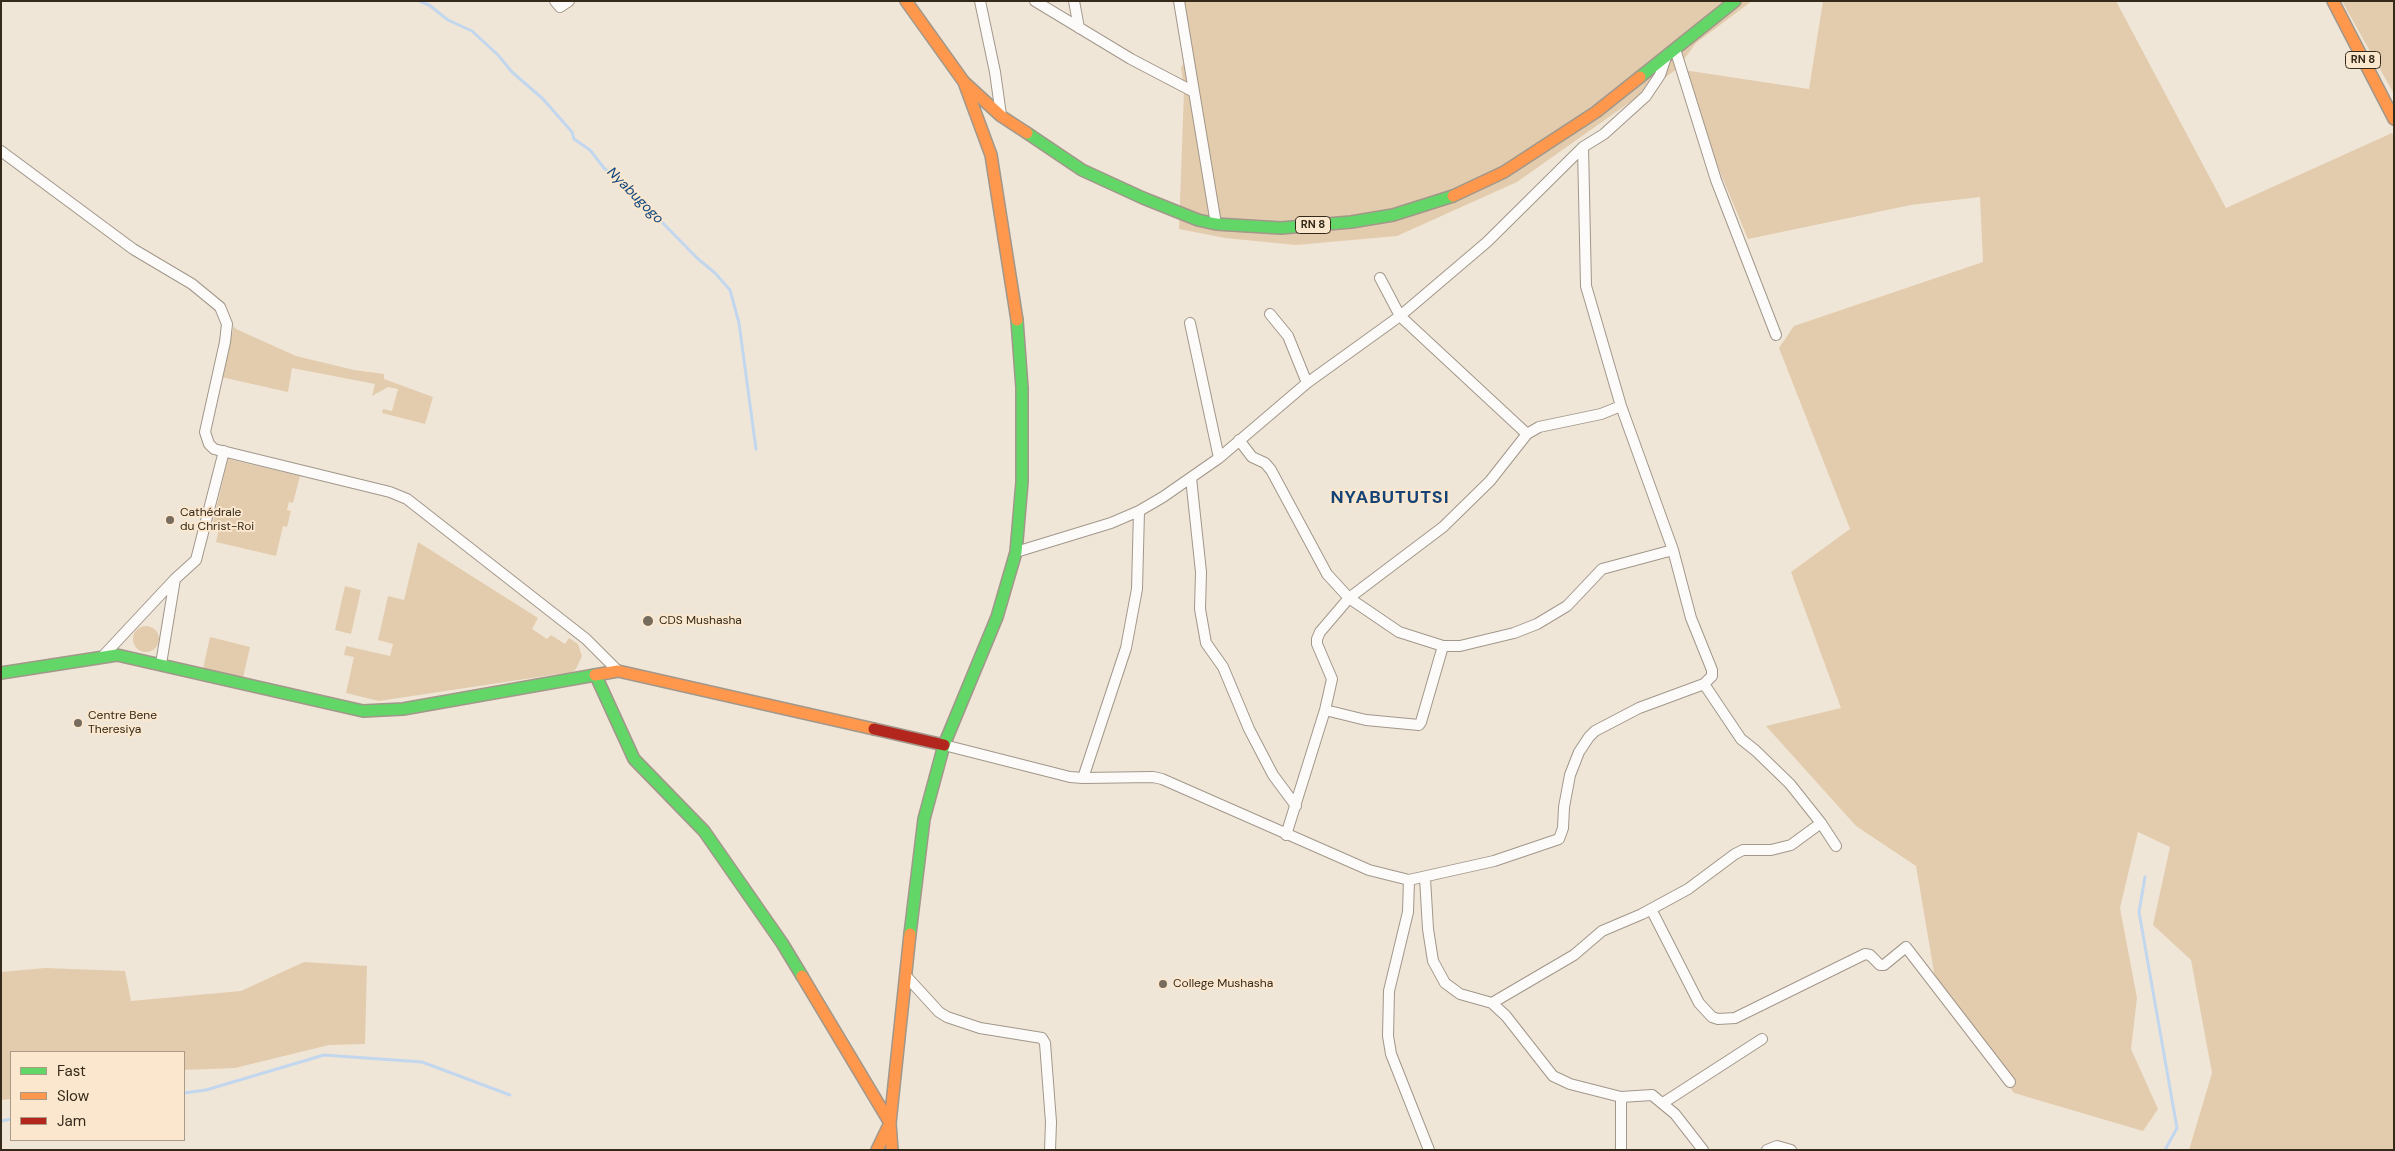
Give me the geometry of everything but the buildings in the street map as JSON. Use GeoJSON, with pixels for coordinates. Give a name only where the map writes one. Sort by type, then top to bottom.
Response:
{"type":"FeatureCollection","features":[{"type":"Feature","properties":{"kind":"street"},"geometry":{"type":"LineString","coordinates":[[555,1],[560,7],[569,1]]}},
{"type":"Feature","properties":{"kind":"street","name":"RN 8"},"geometry":{"type":"LineString","coordinates":[[906,1],[964,82],[1001,116],[1082,170],[1152,202],[1198,220],[1216,224],[1281,228],[1351,222],[1393,215],[1459,194],[1504,172],[1553,142],[1596,112],[1735,1]]}},
{"type":"Feature","properties":{"kind":"street"},"geometry":{"type":"LineString","coordinates":[[1035,1],[1079,28],[1194,92]]}},
{"type":"Feature","properties":{"kind":"street"},"geometry":{"type":"LineString","coordinates":[[1074,1],[1079,28]]}},
{"type":"Feature","properties":{"kind":"street"},"geometry":{"type":"LineString","coordinates":[[1179,1],[1216,224]]}},
{"type":"Feature","properties":{"kind":"street","name":"RN 8"},"geometry":{"type":"LineString","coordinates":[[2333,1],[2394,119]]}},
{"type":"Feature","properties":{"kind":"street"},"geometry":{"type":"LineString","coordinates":[[984,4],[1001,116]]}},
{"type":"Feature","properties":{"kind":"street"},"geometry":{"type":"LineString","coordinates":[[1016,552],[1111,522],[1139,511],[1219,458],[1307,383],[1400,316],[1487,242],[1583,147],[1604,134],[1646,96],[1660,75],[1671,52]]}},
{"type":"Feature","properties":{"kind":"street"},"geometry":{"type":"LineString","coordinates":[[1671,52],[1716,180],[1776,335]]}},
{"type":"Feature","properties":{"kind":"street"},"geometry":{"type":"LineString","coordinates":[[892,1150],[890,1123],[916,871],[924,819],[944,745],[998,617],[1016,552],[1022,482],[1022,388],[1016,303],[991,155],[964,82]]}},
{"type":"Feature","properties":{"kind":"street"},"geometry":{"type":"LineString","coordinates":[[1,673],[117,655],[363,711],[403,709],[618,671],[1083,778],[1153,777],[1162,779],[1369,870],[1409,880],[1425,878],[1494,861],[1559,838],[1563,828],[1564,807],[1570,775],[1579,752],[1595,731],[1639,708],[1704,684],[1712,676],[1712,670],[1692,618],[1673,550],[1621,406],[1586,286],[1583,147]]}},
{"type":"Feature","properties":{"kind":"street"},"geometry":{"type":"LineString","coordinates":[[1,151],[133,249],[192,284],[220,307],[227,324],[225,342],[205,432],[209,444],[214,449],[390,492],[407,499],[586,640],[618,671]]}},
{"type":"Feature","properties":{"kind":"street"},"geometry":{"type":"LineString","coordinates":[[1380,278],[1400,316],[1527,434]]}},
{"type":"Feature","properties":{"kind":"street"},"geometry":{"type":"LineString","coordinates":[[1270,314],[1288,336],[1307,383]]}},
{"type":"Feature","properties":{"kind":"street"},"geometry":{"type":"LineString","coordinates":[[1190,323],[1219,458]]}},
{"type":"Feature","properties":{"kind":"street"},"geometry":{"type":"LineString","coordinates":[[1286,835],[1325,710],[1332,679],[1317,644],[1320,632],[1349,598],[1443,527],[1490,481],[1527,434],[1538,427],[1601,414],[1621,406]]}},
{"type":"Feature","properties":{"kind":"street"},"geometry":{"type":"LineString","coordinates":[[1239,440],[1252,457],[1265,463],[1270,470],[1327,574],[1349,598],[1399,632],[1443,646],[1460,646],[1514,633],[1537,624],[1567,606],[1602,569],[1673,550]]}},
{"type":"Feature","properties":{"kind":"street"},"geometry":{"type":"LineString","coordinates":[[103,656],[197,557],[224,451]]}},
{"type":"Feature","properties":{"kind":"street"},"geometry":{"type":"LineString","coordinates":[[1191,478],[1201,562],[1200,609],[1206,643],[1223,667],[1249,729],[1273,775],[1296,806]]}},
{"type":"Feature","properties":{"kind":"street"},"geometry":{"type":"LineString","coordinates":[[1083,778],[1126,648],[1137,589],[1139,511]]}},
{"type":"Feature","properties":{"kind":"street"},"geometry":{"type":"LineString","coordinates":[[161,664],[175,579]]}},
{"type":"Feature","properties":{"kind":"street"},"geometry":{"type":"LineString","coordinates":[[1325,710],[1366,720],[1419,724],[1443,646]]}},
{"type":"Feature","properties":{"kind":"street"},"geometry":{"type":"LineString","coordinates":[[596,676],[634,759],[704,831],[724,857],[782,942],[878,1106],[890,1123]]}},
{"type":"Feature","properties":{"kind":"street"},"geometry":{"type":"LineString","coordinates":[[1704,684],[1741,739],[1756,750],[1790,784],[1821,823],[1836,846]]}},
{"type":"Feature","properties":{"kind":"street"},"geometry":{"type":"LineString","coordinates":[[1492,1003],[1574,955],[1602,931],[1651,909],[1688,889],[1735,854],[1743,850],[1771,850],[1791,845],[1821,823]]}},
{"type":"Feature","properties":{"kind":"street"},"geometry":{"type":"LineString","coordinates":[[1425,878],[1428,929],[1433,960],[1436,968],[1450,988],[1460,994],[1492,1003],[1506,1016],[1553,1076],[1570,1084],[1621,1097],[1652,1095],[1676,1114],[1703,1150]]}},
{"type":"Feature","properties":{"kind":"street"},"geometry":{"type":"LineString","coordinates":[[1409,880],[1408,912],[1390,991],[1388,1036],[1391,1054],[1429,1150]]}},
{"type":"Feature","properties":{"kind":"street"},"geometry":{"type":"LineString","coordinates":[[1651,909],[1699,1003],[1712,1017],[1718,1019],[1735,1018],[1865,954],[1870,955],[1880,965],[1884,965],[1906,947],[2010,1082]]}},
{"type":"Feature","properties":{"kind":"street"},"geometry":{"type":"LineString","coordinates":[[906,976],[939,1012],[947,1017],[980,1028],[1042,1038],[1051,1122],[1050,1150]]}},
{"type":"Feature","properties":{"kind":"street"},"geometry":{"type":"LineString","coordinates":[[1664,1103],[1762,1039]]}},
{"type":"Feature","properties":{"kind":"street"},"geometry":{"type":"LineString","coordinates":[[1621,1097],[1621,1150]]}},
{"type":"Feature","properties":{"kind":"street"},"geometry":{"type":"LineString","coordinates":[[877,1150],[890,1123]]}},
{"type":"Feature","properties":{"kind":"street"},"geometry":{"type":"LineString","coordinates":[[1768,1150],[1777,1146],[1791,1150]]}},
{"type":"Feature","properties":{"kind":"shaded area"},"geometry":{"type":"Polygon","coordinates":[[[1184,1],[1752,1],[1696,43],[1677,69],[1517,182],[1397,236],[1296,245],[1225,238],[1179,229],[1184,90],[1181,67],[1193,53],[1184,1]]]}},
{"type":"Feature","properties":{"kind":"shaded area"},"geometry":{"type":"Polygon","coordinates":[[[1823,1],[2116,1],[2226,208],[2392,133],[2394,137],[2394,1150],[2189,1150],[2212,1073],[2191,960],[2153,925],[2170,847],[2138,832],[2120,908],[2137,998],[2131,1049],[2158,1109],[2143,1131],[2014,1093],[1937,990],[1916,866],[1856,826],[1766,726],[1841,708],[1791,572],[1850,529],[1779,348],[1794,326],[1983,262],[1980,197],[1911,205],[1748,239],[1677,69],[1809,89],[1823,1]]]}},
{"type":"Feature","properties":{"kind":"shaded area"},"geometry":{"type":"Polygon","coordinates":[[[2342,1],[2394,1],[2394,94],[2362,37],[2342,1]]]}},
{"type":"Feature","properties":{"kind":"shaded area"},"geometry":{"type":"Polygon","coordinates":[[[234,326],[236,329],[296,356],[354,370],[384,374],[384,379],[433,397],[425,424],[382,413],[383,409],[392,411],[398,389],[388,387],[372,396],[375,384],[292,368],[288,392],[221,377],[234,326]]]}},
{"type":"Feature","properties":{"kind":"shaded area"},"geometry":{"type":"Polygon","coordinates":[[[228,459],[300,476],[293,503],[289,502],[287,510],[291,511],[287,527],[283,526],[276,556],[216,542],[219,528],[212,526],[228,459]]]}},
{"type":"Feature","properties":{"kind":"shaded area"},"geometry":{"type":"Polygon","coordinates":[[[418,542],[538,618],[532,629],[547,639],[551,635],[565,644],[569,638],[578,644],[582,656],[576,669],[572,672],[379,701],[346,693],[354,657],[344,655],[346,646],[390,656],[393,644],[378,640],[388,596],[404,600],[418,542]]]}},
{"type":"Feature","properties":{"kind":"shaded area"},"geometry":{"type":"Polygon","coordinates":[[[345,586],[361,590],[351,634],[335,630],[345,586]]]}},
{"type":"Feature","properties":{"kind":"shaded area"},"geometry":{"type":"Polygon","coordinates":[[[146,626],[155,630],[159,639],[155,648],[146,652],[137,648],[133,639],[137,630],[146,626]]]}},
{"type":"Feature","properties":{"kind":"shaded area"},"geometry":{"type":"Polygon","coordinates":[[[210,637],[250,647],[243,678],[203,669],[210,637]]]}},
{"type":"Feature","properties":{"kind":"shaded area"},"geometry":{"type":"Polygon","coordinates":[[[304,962],[367,966],[365,1044],[329,1045],[235,1068],[185,1070],[185,1051],[10,1051],[10,1099],[1,1100],[1,972],[45,968],[125,971],[131,1001],[241,991],[304,962]]]}},
{"type":"Feature","properties":{"kind":"waterway","name":"Nyabugogo"},"geometry":{"type":"LineString","coordinates":[[419,1],[429,5],[448,20],[472,31],[498,55],[512,72],[543,99],[572,132],[574,139],[590,150],[604,168],[715,273],[730,290],[739,323],[756,449]]}},
{"type":"Feature","properties":{"kind":"waterway"},"geometry":{"type":"LineString","coordinates":[[2145,877],[2139,912],[2177,1128],[2165,1150]]}},
{"type":"Feature","properties":{"kind":"waterway"},"geometry":{"type":"LineString","coordinates":[[185,1093],[206,1090],[324,1055],[422,1062],[510,1095]]}},
{"type":"Feature","properties":{"kind":"waterway"},"geometry":{"type":"LineString","coordinates":[[1,1121],[10,1119]]}},
{"type":"Feature","properties":{"kind":"traffic: fast"},"geometry":{"type":"LineString","coordinates":[[1640,77],[1735,1]]}},
{"type":"Feature","properties":{"kind":"traffic: fast"},"geometry":{"type":"LineString","coordinates":[[1027,133],[1082,170],[1143,198],[1198,220],[1216,224],[1281,228],[1351,222],[1393,215],[1453,196]]}},
{"type":"Feature","properties":{"kind":"traffic: fast"},"geometry":{"type":"LineString","coordinates":[[910,934],[924,819],[944,745],[997,617],[1016,552],[1022,482],[1022,388],[1017,320]]}},
{"type":"Feature","properties":{"kind":"traffic: fast"},"geometry":{"type":"LineString","coordinates":[[1,673],[117,655],[363,711],[403,709],[595,675]]}},
{"type":"Feature","properties":{"kind":"traffic: fast"},"geometry":{"type":"LineString","coordinates":[[596,676],[634,759],[704,831],[782,943],[802,976]]}},
{"type":"Feature","properties":{"kind":"traffic: slow"},"geometry":{"type":"LineString","coordinates":[[906,1],[964,82],[1001,116],[1027,133]]}},
{"type":"Feature","properties":{"kind":"traffic: slow"},"geometry":{"type":"LineString","coordinates":[[2333,1],[2394,119]]}},
{"type":"Feature","properties":{"kind":"traffic: slow"},"geometry":{"type":"LineString","coordinates":[[1453,196],[1504,172],[1596,112],[1640,77]]}},
{"type":"Feature","properties":{"kind":"traffic: slow"},"geometry":{"type":"LineString","coordinates":[[964,82],[991,155],[1017,320]]}},
{"type":"Feature","properties":{"kind":"traffic: slow"},"geometry":{"type":"LineString","coordinates":[[595,675],[618,671],[874,729]]}},
{"type":"Feature","properties":{"kind":"traffic: slow"},"geometry":{"type":"LineString","coordinates":[[892,1150],[890,1123],[910,934]]}},
{"type":"Feature","properties":{"kind":"traffic: slow"},"geometry":{"type":"LineString","coordinates":[[802,976],[890,1123],[877,1150]]}},
{"type":"Feature","properties":{"kind":"traffic: jam"},"geometry":{"type":"LineString","coordinates":[[874,729],[944,745]]}},
{"type":"Feature","properties":{"kind":"place","name":"Cathédrale du Christ-Roi"},"geometry":{"type":"Point","coordinates":[170,520]}},
{"type":"Feature","properties":{"kind":"place","name":"CDS Mushasha"},"geometry":{"type":"Point","coordinates":[648,621]}},
{"type":"Feature","properties":{"kind":"place","name":"Centre Bene Theresiya"},"geometry":{"type":"Point","coordinates":[78,723]}},
{"type":"Feature","properties":{"kind":"place","name":"College Mushasha"},"geometry":{"type":"Point","coordinates":[1163,984]}},
{"type":"Feature","properties":{"kind":"district","name":"NYABUTUTSI"},"geometry":{"type":"Point","coordinates":[1390,498]}}]}
